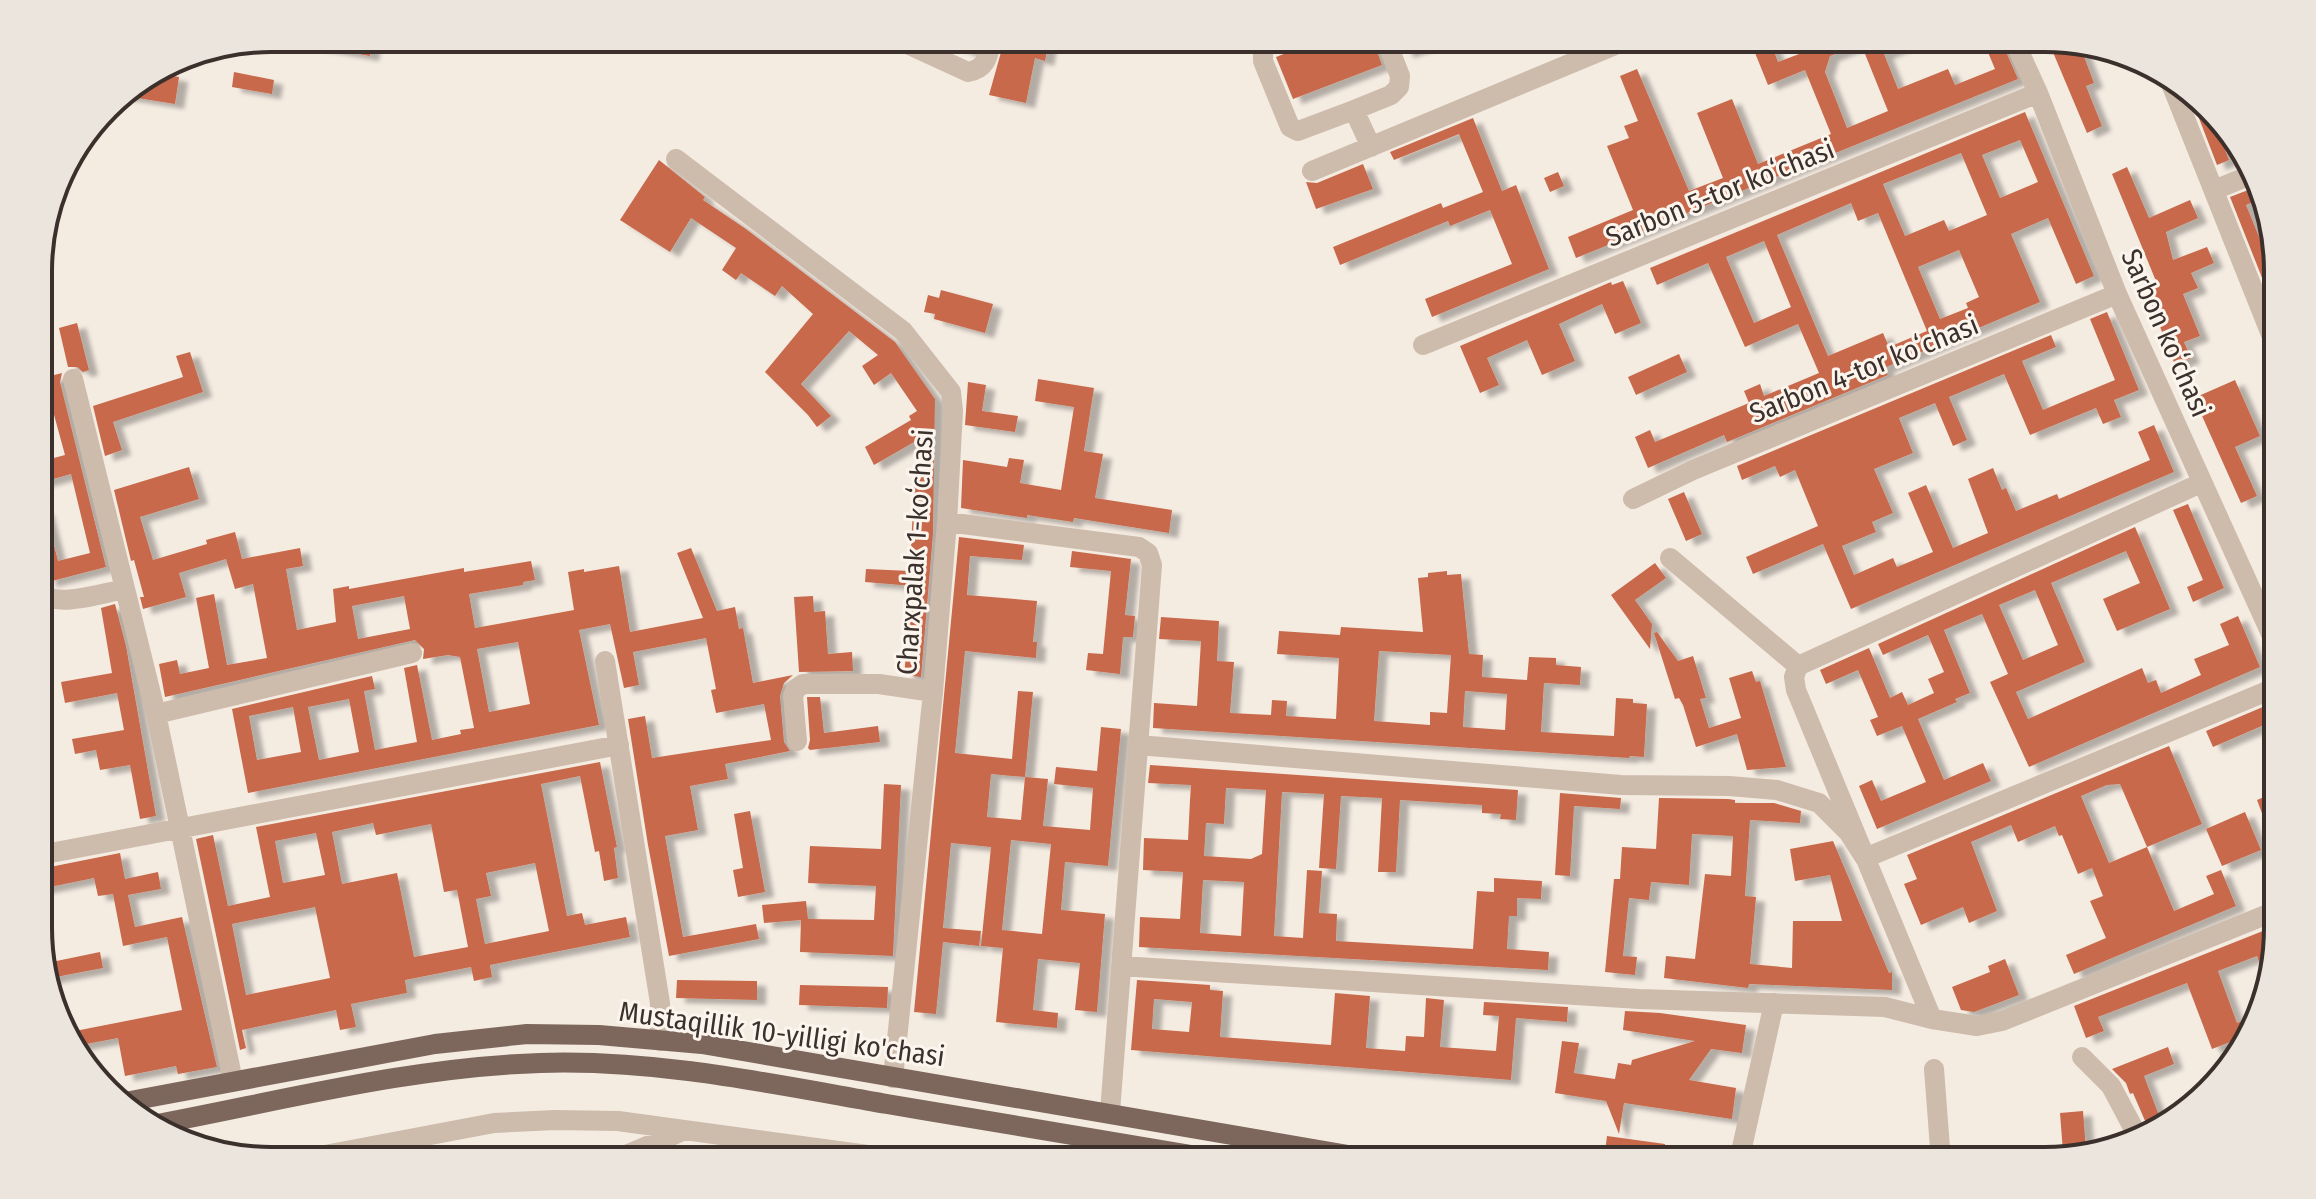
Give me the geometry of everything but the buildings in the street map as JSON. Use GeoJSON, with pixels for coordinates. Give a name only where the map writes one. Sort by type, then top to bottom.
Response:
{"type":"FeatureCollection","features":[{"type":"Feature","properties":{"kind":"main road","name":"Mustaqillik 10-yilligi ko'chasi"},"geometry":{"type":"LineString","coordinates":[[136,1100],[435,1044],[527,1034],[599,1035],[702,1044],[1305,1147]]}},
{"type":"Feature","properties":{"kind":"main road","name":"Mustaqillik 10-yilligi ko'chasi"},"geometry":{"type":"LineString","coordinates":[[169,1122],[451,1070],[540,1063],[611,1064],[674,1069],[785,1085],[1146,1147]]}},
{"type":"Feature","properties":{"kind":"street"},"geometry":{"type":"LineString","coordinates":[[924,52],[968,72],[979,70],[987,62],[989,52]]}},
{"type":"Feature","properties":{"kind":"street"},"geometry":{"type":"LineString","coordinates":[[1263,52],[1263,61],[1290,127],[1298,131],[1391,95],[1399,87],[1400,76],[1391,52]]}},
{"type":"Feature","properties":{"kind":"street"},"geometry":{"type":"LineString","coordinates":[[1312,171],[1598,52]]}},
{"type":"Feature","properties":{"kind":"street","name":"Sarbon koʻchasi"},"geometry":{"type":"LineString","coordinates":[[2019,52],[2117,294],[2264,619]]}},
{"type":"Feature","properties":{"kind":"street","name":"Sarbon 5-tor koʻchasi"},"geometry":{"type":"LineString","coordinates":[[1423,345],[2038,93]]}},
{"type":"Feature","properties":{"kind":"street"},"geometry":{"type":"LineString","coordinates":[[2176,96],[2264,317]]}},
{"type":"Feature","properties":{"kind":"street"},"geometry":{"type":"LineString","coordinates":[[1354,110],[1371,147]]}},
{"type":"Feature","properties":{"kind":"street","name":"Charxpalak 1-koʻchasi"},"geometry":{"type":"LineString","coordinates":[[676,159],[903,331],[951,392],[953,411],[947,522],[933,692],[893,1078]]}},
{"type":"Feature","properties":{"kind":"street"},"geometry":{"type":"LineString","coordinates":[[2214,190],[2243,178]]}},
{"type":"Feature","properties":{"kind":"street","name":"Sarbon 4-tor koʻchasi"},"geometry":{"type":"LineString","coordinates":[[1633,499],[1707,463],[2117,294]]}},
{"type":"Feature","properties":{"kind":"street"},"geometry":{"type":"LineString","coordinates":[[73,379],[156,714],[233,1081]]}},
{"type":"Feature","properties":{"kind":"street"},"geometry":{"type":"LineString","coordinates":[[1932,1019],[1796,690],[1794,677],[1798,666],[2201,483]]}},
{"type":"Feature","properties":{"kind":"street"},"geometry":{"type":"LineString","coordinates":[[947,522],[1139,547],[1148,553],[1152,565],[1110,1112]]}},
{"type":"Feature","properties":{"kind":"street"},"geometry":{"type":"LineString","coordinates":[[1670,558],[1798,666]]}},
{"type":"Feature","properties":{"kind":"street"},"geometry":{"type":"LineString","coordinates":[[52,598],[57,601],[125,589]]}},
{"type":"Feature","properties":{"kind":"street"},"geometry":{"type":"LineString","coordinates":[[156,714],[412,653]]}},
{"type":"Feature","properties":{"kind":"street"},"geometry":{"type":"LineString","coordinates":[[605,661],[660,1003],[660,1041]]}},
{"type":"Feature","properties":{"kind":"street"},"geometry":{"type":"LineString","coordinates":[[797,741],[793,696],[803,684],[879,684],[933,692]]}},
{"type":"Feature","properties":{"kind":"street"},"geometry":{"type":"LineString","coordinates":[[1865,858],[2264,692]]}},
{"type":"Feature","properties":{"kind":"street"},"geometry":{"type":"LineString","coordinates":[[52,853],[619,745]]}},
{"type":"Feature","properties":{"kind":"street"},"geometry":{"type":"LineString","coordinates":[[1138,745],[1621,785],[1729,786],[1777,790],[1819,803],[1849,833],[1865,858]]}},
{"type":"Feature","properties":{"kind":"street"},"geometry":{"type":"LineString","coordinates":[[1121,966],[1639,999],[1885,1007],[1977,1026],[2002,1021],[2264,916]]}},
{"type":"Feature","properties":{"kind":"street"},"geometry":{"type":"LineString","coordinates":[[1742,1147],[1774,1003]]}},
{"type":"Feature","properties":{"kind":"street"},"geometry":{"type":"LineString","coordinates":[[2082,1057],[2111,1086],[2133,1128]]}},
{"type":"Feature","properties":{"kind":"street"},"geometry":{"type":"LineString","coordinates":[[1934,1069],[1940,1147]]}},
{"type":"Feature","properties":{"kind":"street"},"geometry":{"type":"LineString","coordinates":[[390,1147],[494,1123],[524,1121],[618,1121],[810,1147]]}},
{"type":"Feature","properties":{"kind":"street"},"geometry":{"type":"LineString","coordinates":[[646,1147],[686,1130]]}}]}
